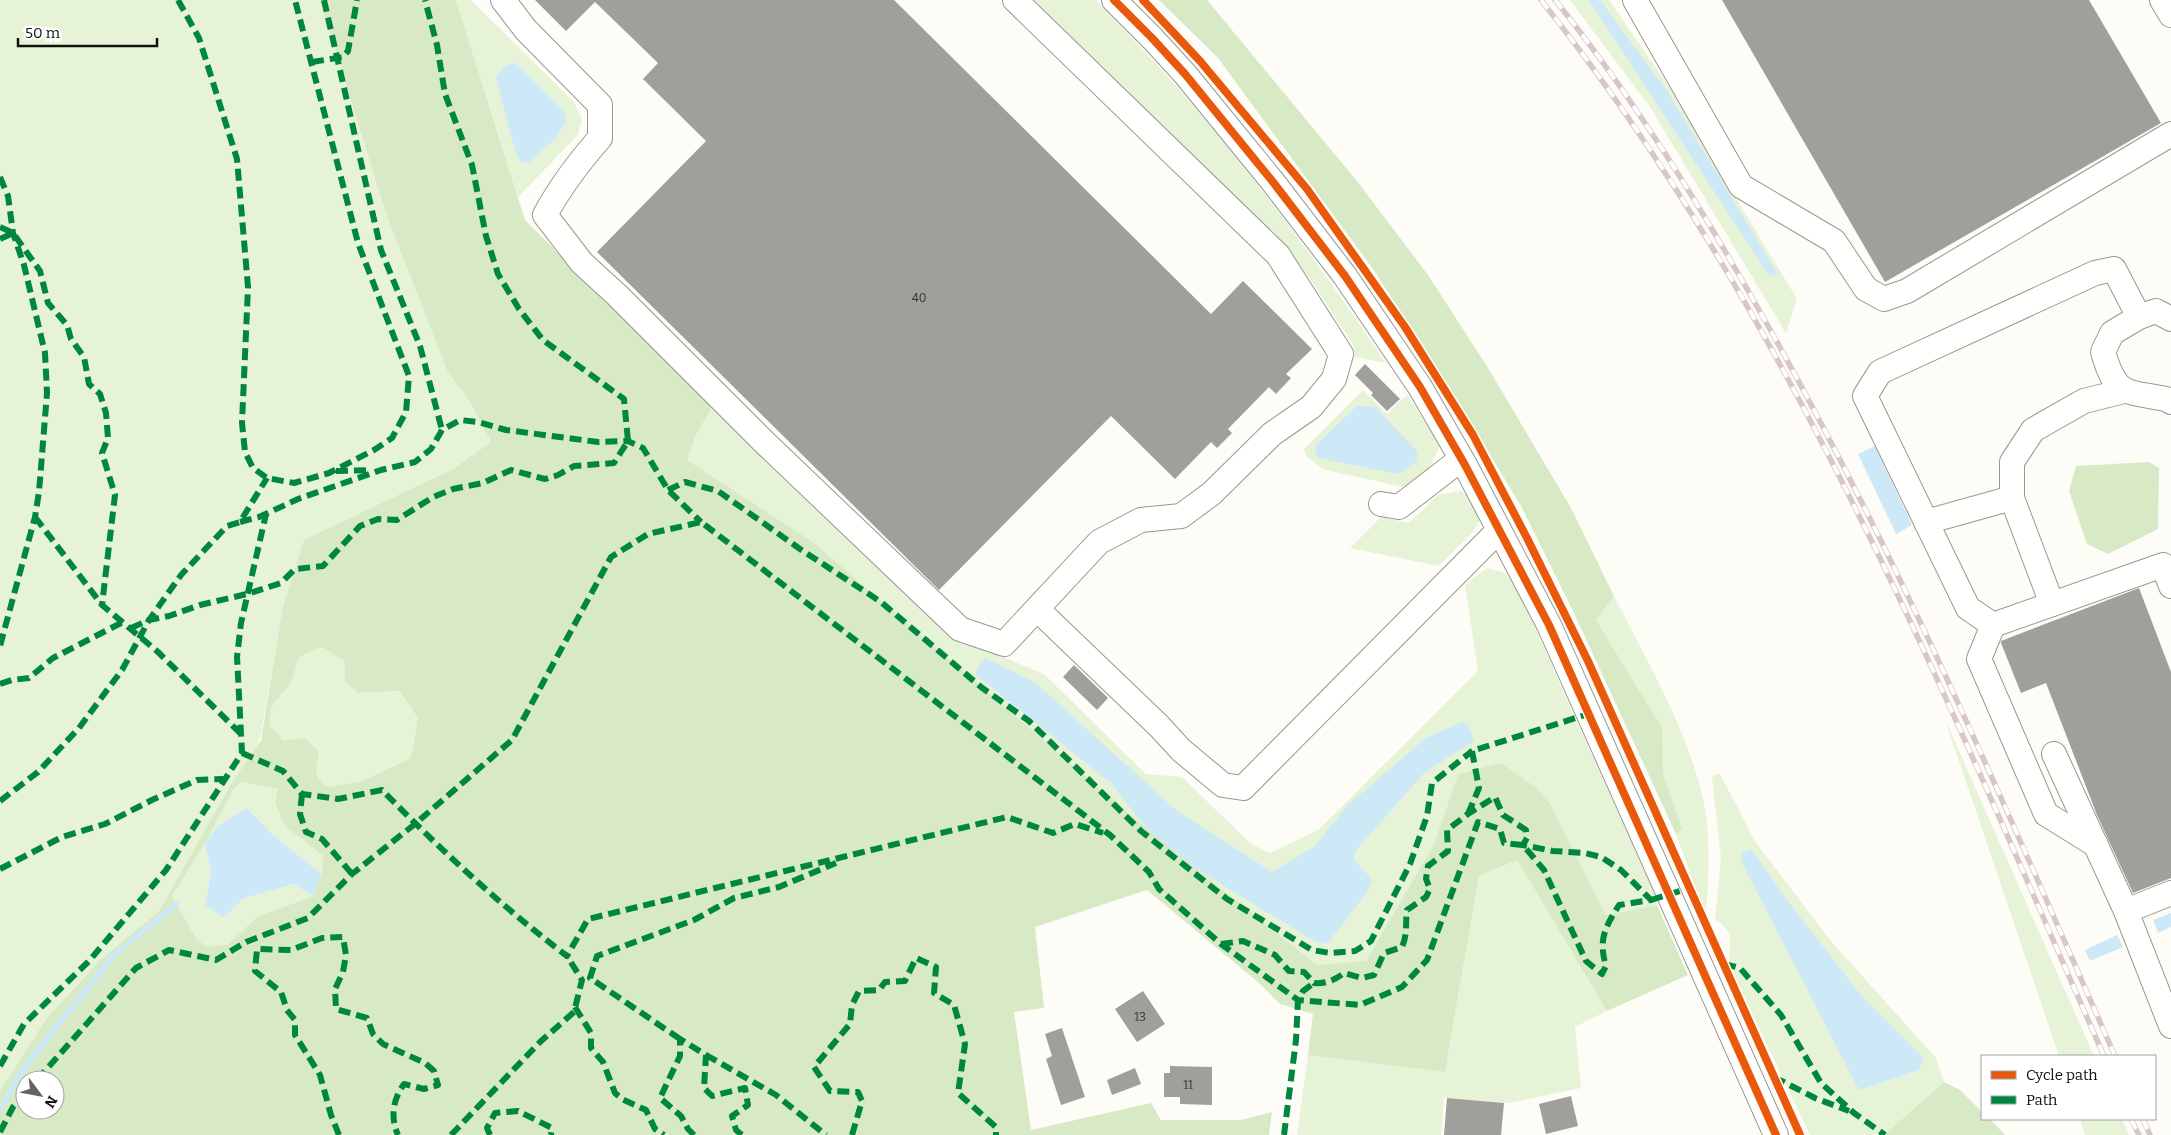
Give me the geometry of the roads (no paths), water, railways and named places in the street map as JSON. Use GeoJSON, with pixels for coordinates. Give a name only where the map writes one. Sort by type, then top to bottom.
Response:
{"type":"FeatureCollection","features":[{"type":"Feature","properties":{"kind":"street"},"geometry":{"type":"LineString","coordinates":[[503,0],[526,30],[600,105],[600,138],[578,163],[554,198],[546,215],[582,263],[617,295],[763,441],[960,629],[1004,644],[1099,542],[1141,520],[1181,516],[1211,494],[1272,434],[1311,407],[1334,379],[1341,354],[1278,255],[1015,0]]}},
{"type":"Feature","properties":{"kind":"street"},"geometry":{"type":"LineString","coordinates":[[1114,0],[1185,74],[1273,182],[1345,276],[1420,387],[1461,459],[1549,625],[1776,1135]]}},
{"type":"Feature","properties":{"kind":"street"},"geometry":{"type":"LineString","coordinates":[[1634,0],[1741,186],[1834,241],[1866,289],[1884,300],[1907,291],[2171,134]]}},
{"type":"Feature","properties":{"kind":"street"},"geometry":{"type":"LineString","coordinates":[[2162,0],[2171,15]]}},
{"type":"Feature","properties":{"kind":"street"},"geometry":{"type":"LineString","coordinates":[[1993,625],[1968,608],[1864,396],[1880,372],[2096,273],[2114,269],[2139,317]]}},
{"type":"Feature","properties":{"kind":"street"},"geometry":{"type":"LineString","coordinates":[[2124,391],[2110,375],[2103,352],[2112,332],[2139,317],[2156,311],[2171,319]]}},
{"type":"Feature","properties":{"kind":"street"},"geometry":{"type":"LineString","coordinates":[[2052,604],[2012,498],[2012,462],[2033,430],[2084,401],[2124,391],[2166,399],[2171,402]]}},
{"type":"Feature","properties":{"kind":"street"},"geometry":{"type":"LineString","coordinates":[[1381,504],[1399,507],[1461,459]]}},
{"type":"Feature","properties":{"kind":"street"},"geometry":{"type":"LineString","coordinates":[[1926,522],[2012,498]]}},
{"type":"Feature","properties":{"kind":"street"},"geometry":{"type":"LineString","coordinates":[[1037,609],[1159,726],[1181,750],[1223,785],[1243,788],[1499,530]]}},
{"type":"Feature","properties":{"kind":"street"},"geometry":{"type":"LineString","coordinates":[[2096,845],[2046,814],[1979,659],[1993,625],[2052,604],[2168,571]]}},
{"type":"Feature","properties":{"kind":"street"},"geometry":{"type":"LineString","coordinates":[[2054,754],[2126,910],[2171,1026]]}},
{"type":"Feature","properties":{"kind":"street"},"geometry":{"type":"LineString","coordinates":[[2126,910],[2171,893]]}},
{"type":"Feature","properties":{"kind":"water"},"geometry":{"type":"Polygon","coordinates":[[[1589,0],[1600,0],[1667,91],[1777,273],[1770,277],[1589,0]]]}},
{"type":"Feature","properties":{"kind":"water"},"geometry":{"type":"Polygon","coordinates":[[[516,63],[564,111],[566,121],[556,138],[529,163],[520,161],[515,151],[496,77],[505,66],[516,63]]]}},
{"type":"Feature","properties":{"kind":"water"},"geometry":{"type":"Polygon","coordinates":[[[1357,406],[1375,407],[1418,452],[1416,462],[1399,474],[1318,458],[1315,450],[1317,444],[1357,406]]]}},
{"type":"Feature","properties":{"kind":"water"},"geometry":{"type":"Polygon","coordinates":[[[1875,446],[1912,525],[1896,534],[1858,454],[1875,446]]]}},
{"type":"Feature","properties":{"kind":"water"},"geometry":{"type":"Polygon","coordinates":[[[986,658],[1037,684],[1177,811],[1272,872],[1314,847],[1348,805],[1426,738],[1462,722],[1468,725],[1474,741],[1425,772],[1357,849],[1353,859],[1372,879],[1368,891],[1327,944],[1314,941],[1198,870],[1146,828],[1111,783],[975,674],[980,663],[986,658]]]}},
{"type":"Feature","properties":{"kind":"water"},"geometry":{"type":"Polygon","coordinates":[[[247,808],[274,836],[322,874],[313,896],[294,884],[244,898],[224,918],[205,905],[211,873],[205,844],[218,826],[247,808]]]}},
{"type":"Feature","properties":{"kind":"water"},"geometry":{"type":"Polygon","coordinates":[[[1751,849],[1784,896],[1860,994],[1923,1057],[1919,1070],[1859,1090],[1742,863],[1741,853],[1751,849]]]}},
{"type":"Feature","properties":{"kind":"water"},"geometry":{"type":"Polygon","coordinates":[[[2171,913],[2171,927],[2158,933],[2153,920],[2171,913]]]}},
{"type":"Feature","properties":{"kind":"water"},"geometry":{"type":"Polygon","coordinates":[[[2117,935],[2123,947],[2090,961],[2085,950],[2117,935]]]}},
{"type":"Feature","properties":{"kind":"waterway"},"geometry":{"type":"LineString","coordinates":[[0,1109],[24,1068],[112,957],[176,904]]}},
{"type":"Feature","properties":{"kind":"railway"},"geometry":{"type":"LineString","coordinates":[[1541,0],[1630,120],[1712,246],[1786,376],[1856,509],[1921,645],[1984,782],[2104,1055]]}},
{"type":"Feature","properties":{"kind":"railway"},"geometry":{"type":"LineString","coordinates":[[1555,0],[1612,75],[1691,194],[1740,276],[1812,407],[1905,589],[1991,775],[2115,1055]]}},
{"type":"Feature","properties":{"kind":"railway"},"geometry":{"type":"LineString","coordinates":[[2132,1120],[2139,1135]]}},
{"type":"Feature","properties":{"kind":"railway"},"geometry":{"type":"LineString","coordinates":[[2143,1120],[2150,1135]]}}]}
